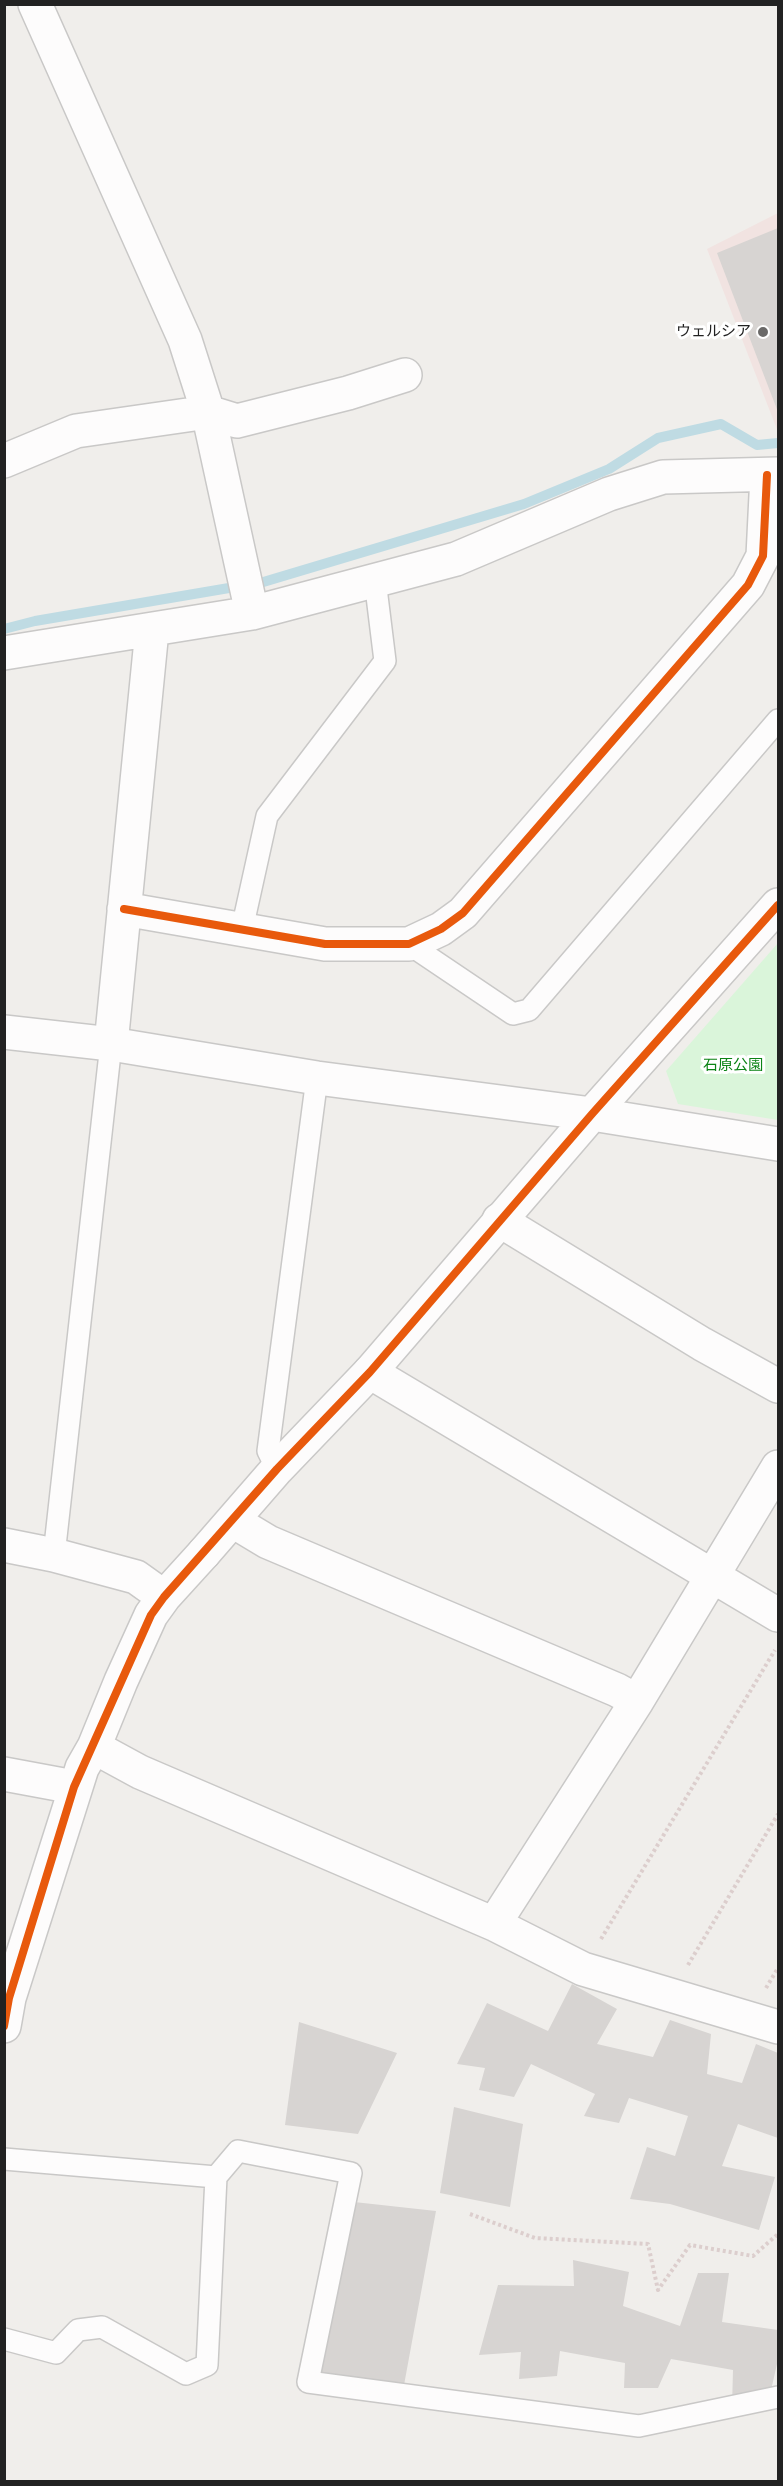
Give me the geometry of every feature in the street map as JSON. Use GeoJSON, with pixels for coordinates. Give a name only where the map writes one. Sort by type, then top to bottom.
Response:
{"type":"FeatureCollection","features":[{"type":"Feature","properties":{"kind":"street"},"geometry":{"type":"LineString","coordinates":[[34,4],[185,340],[208,412],[252,613]]}},
{"type":"Feature","properties":{"kind":"street"},"geometry":{"type":"LineString","coordinates":[[4,462],[76,431],[208,412],[237,421],[348,393],[405,375]]}},
{"type":"Feature","properties":{"kind":"street"},"geometry":{"type":"LineString","coordinates":[[4,653],[252,613],[456,559],[609,494],[663,477],[773,474],[762,556],[748,585],[463,913],[441,929],[410,944],[325,944],[124,909]]}},
{"type":"Feature","properties":{"kind":"street"},"geometry":{"type":"LineString","coordinates":[[111,1044],[152,630]]}},
{"type":"Feature","properties":{"kind":"street"},"geometry":{"type":"LineString","coordinates":[[4,2026],[9,1998],[81,1768],[94,1747],[142,1632],[164,1597],[277,1469],[370,1372],[499,1220],[778,905]]}},
{"type":"Feature","properties":{"kind":"street"},"geometry":{"type":"LineString","coordinates":[[4,1032],[111,1044],[317,1078],[592,1114],[778,1144]]}},
{"type":"Feature","properties":{"kind":"street"},"geometry":{"type":"LineString","coordinates":[[499,1220],[702,1344],[778,1386]]}},
{"type":"Feature","properties":{"kind":"street"},"geometry":{"type":"LineString","coordinates":[[370,1372],[778,1615]]}},
{"type":"Feature","properties":{"kind":"street"},"geometry":{"type":"LineString","coordinates":[[494,1924],[637,1701],[778,1467]]}},
{"type":"Feature","properties":{"kind":"street"},"geometry":{"type":"LineString","coordinates":[[233,1521],[268,1542],[617,1690],[637,1701]]}},
{"type":"Feature","properties":{"kind":"street"},"geometry":{"type":"LineString","coordinates":[[4,1545],[54,1555],[135,1577],[164,1597]]}},
{"type":"Feature","properties":{"kind":"street"},"geometry":{"type":"LineString","coordinates":[[94,1747],[140,1772],[494,1924],[583,1969],[778,2027]]}},
{"type":"Feature","properties":{"kind":"street"},"geometry":{"type":"LineString","coordinates":[[4,1774],[74,1787]]}},
{"type":"Feature","properties":{"kind":"lane"},"geometry":{"type":"LineString","coordinates":[[242,929],[267,816],[385,661],[375,580]]}},
{"type":"Feature","properties":{"kind":"lane"},"geometry":{"type":"LineString","coordinates":[[410,944],[513,1014],[529,1010],[778,720]]}},
{"type":"Feature","properties":{"kind":"lane"},"geometry":{"type":"LineString","coordinates":[[54,1555],[111,1044]]}},
{"type":"Feature","properties":{"kind":"lane"},"geometry":{"type":"LineString","coordinates":[[277,1469],[268,1451],[317,1078]]}},
{"type":"Feature","properties":{"kind":"lane"},"geometry":{"type":"LineString","coordinates":[[4,2339],[56,2353],[78,2330],[102,2327],[186,2374],[207,2365],[216,2177],[238,2151],[351,2173],[308,2382],[639,2426],[778,2397]]}},
{"type":"Feature","properties":{"kind":"lane"},"geometry":{"type":"LineString","coordinates":[[4,2159],[216,2177]]}},
{"type":"Feature","properties":{"kind":"path"},"geometry":{"type":"LineString","coordinates":[[583,1969],[778,1644]]}},
{"type":"Feature","properties":{"kind":"path"},"geometry":{"type":"LineString","coordinates":[[670,1995],[778,1814]]}},
{"type":"Feature","properties":{"kind":"path"},"geometry":{"type":"LineString","coordinates":[[470,2214],[535,2238],[648,2244],[658,2290],[690,2246],[753,2256],[778,2234]]}},
{"type":"Feature","properties":{"kind":"shaded area","name":"ウェルシア"},"geometry":{"type":"Polygon","coordinates":[[[778,213],[778,432],[707,249],[778,213]]]}},
{"type":"Feature","properties":{"kind":"green space","name":"石原公園"},"geometry":{"type":"Polygon","coordinates":[[[778,943],[778,1120],[678,1104],[666,1071],[778,943]]]}},
{"type":"Feature","properties":{"kind":"building","name":"ウェルシア"},"geometry":{"type":"Polygon","coordinates":[[[778,228],[778,412],[717,253],[778,228]]]}},
{"type":"Feature","properties":{"kind":"building"},"geometry":{"type":"Polygon","coordinates":[[[572,1984],[617,2009],[597,2044],[653,2057],[670,2020],[711,2034],[707,2074],[742,2083],[756,2044],[778,2053],[778,2138],[738,2124],[722,2166],[775,2177],[759,2230],[670,2204],[630,2199],[647,2147],[675,2156],[688,2116],[629,2098],[619,2123],[584,2116],[595,2094],[531,2064],[514,2097],[479,2090],[485,2068],[457,2064],[487,2003],[548,2031],[572,1984]]]}},
{"type":"Feature","properties":{"kind":"building"},"geometry":{"type":"Polygon","coordinates":[[[299,2022],[397,2053],[358,2134],[285,2125],[299,2022]]]}},
{"type":"Feature","properties":{"kind":"building"},"geometry":{"type":"Polygon","coordinates":[[[454,2107],[523,2124],[510,2207],[440,2193],[454,2107]]]}},
{"type":"Feature","properties":{"kind":"building"},"geometry":{"type":"Polygon","coordinates":[[[345,2201],[436,2211],[402,2396],[308,2382],[345,2201]]]}},
{"type":"Feature","properties":{"kind":"building"},"geometry":{"type":"Polygon","coordinates":[[[573,2260],[629,2272],[623,2306],[680,2326],[698,2273],[729,2273],[722,2322],[778,2330],[778,2366],[777,2364],[769,2399],[732,2407],[733,2370],[671,2359],[658,2388],[624,2388],[625,2363],[560,2351],[557,2376],[519,2379],[521,2352],[479,2355],[498,2285],[574,2286],[573,2260]]]}},
{"type":"Feature","properties":{"kind":"waterway"},"geometry":{"type":"LineString","coordinates":[[260,583],[524,504],[609,469],[658,438],[721,424],[757,445],[778,443]]}},
{"type":"Feature","properties":{"kind":"waterway"},"geometry":{"type":"LineString","coordinates":[[4,629],[35,621],[229,588]]}},
{"type":"Feature","properties":{"kind":"cycle path"},"geometry":{"type":"LineString","coordinates":[[124,909],[325,944],[409,944],[441,929],[463,913],[748,585],[763,556],[767,475]]}},
{"type":"Feature","properties":{"kind":"cycle path"},"geometry":{"type":"LineString","coordinates":[[4,2026],[9,1998],[74,1787],[151,1615],[164,1597],[277,1469],[370,1372],[592,1114],[778,905]]}},
{"type":"Feature","properties":{"kind":"place","name":"ウェルシア"},"geometry":{"type":"Point","coordinates":[763,332]}}]}
